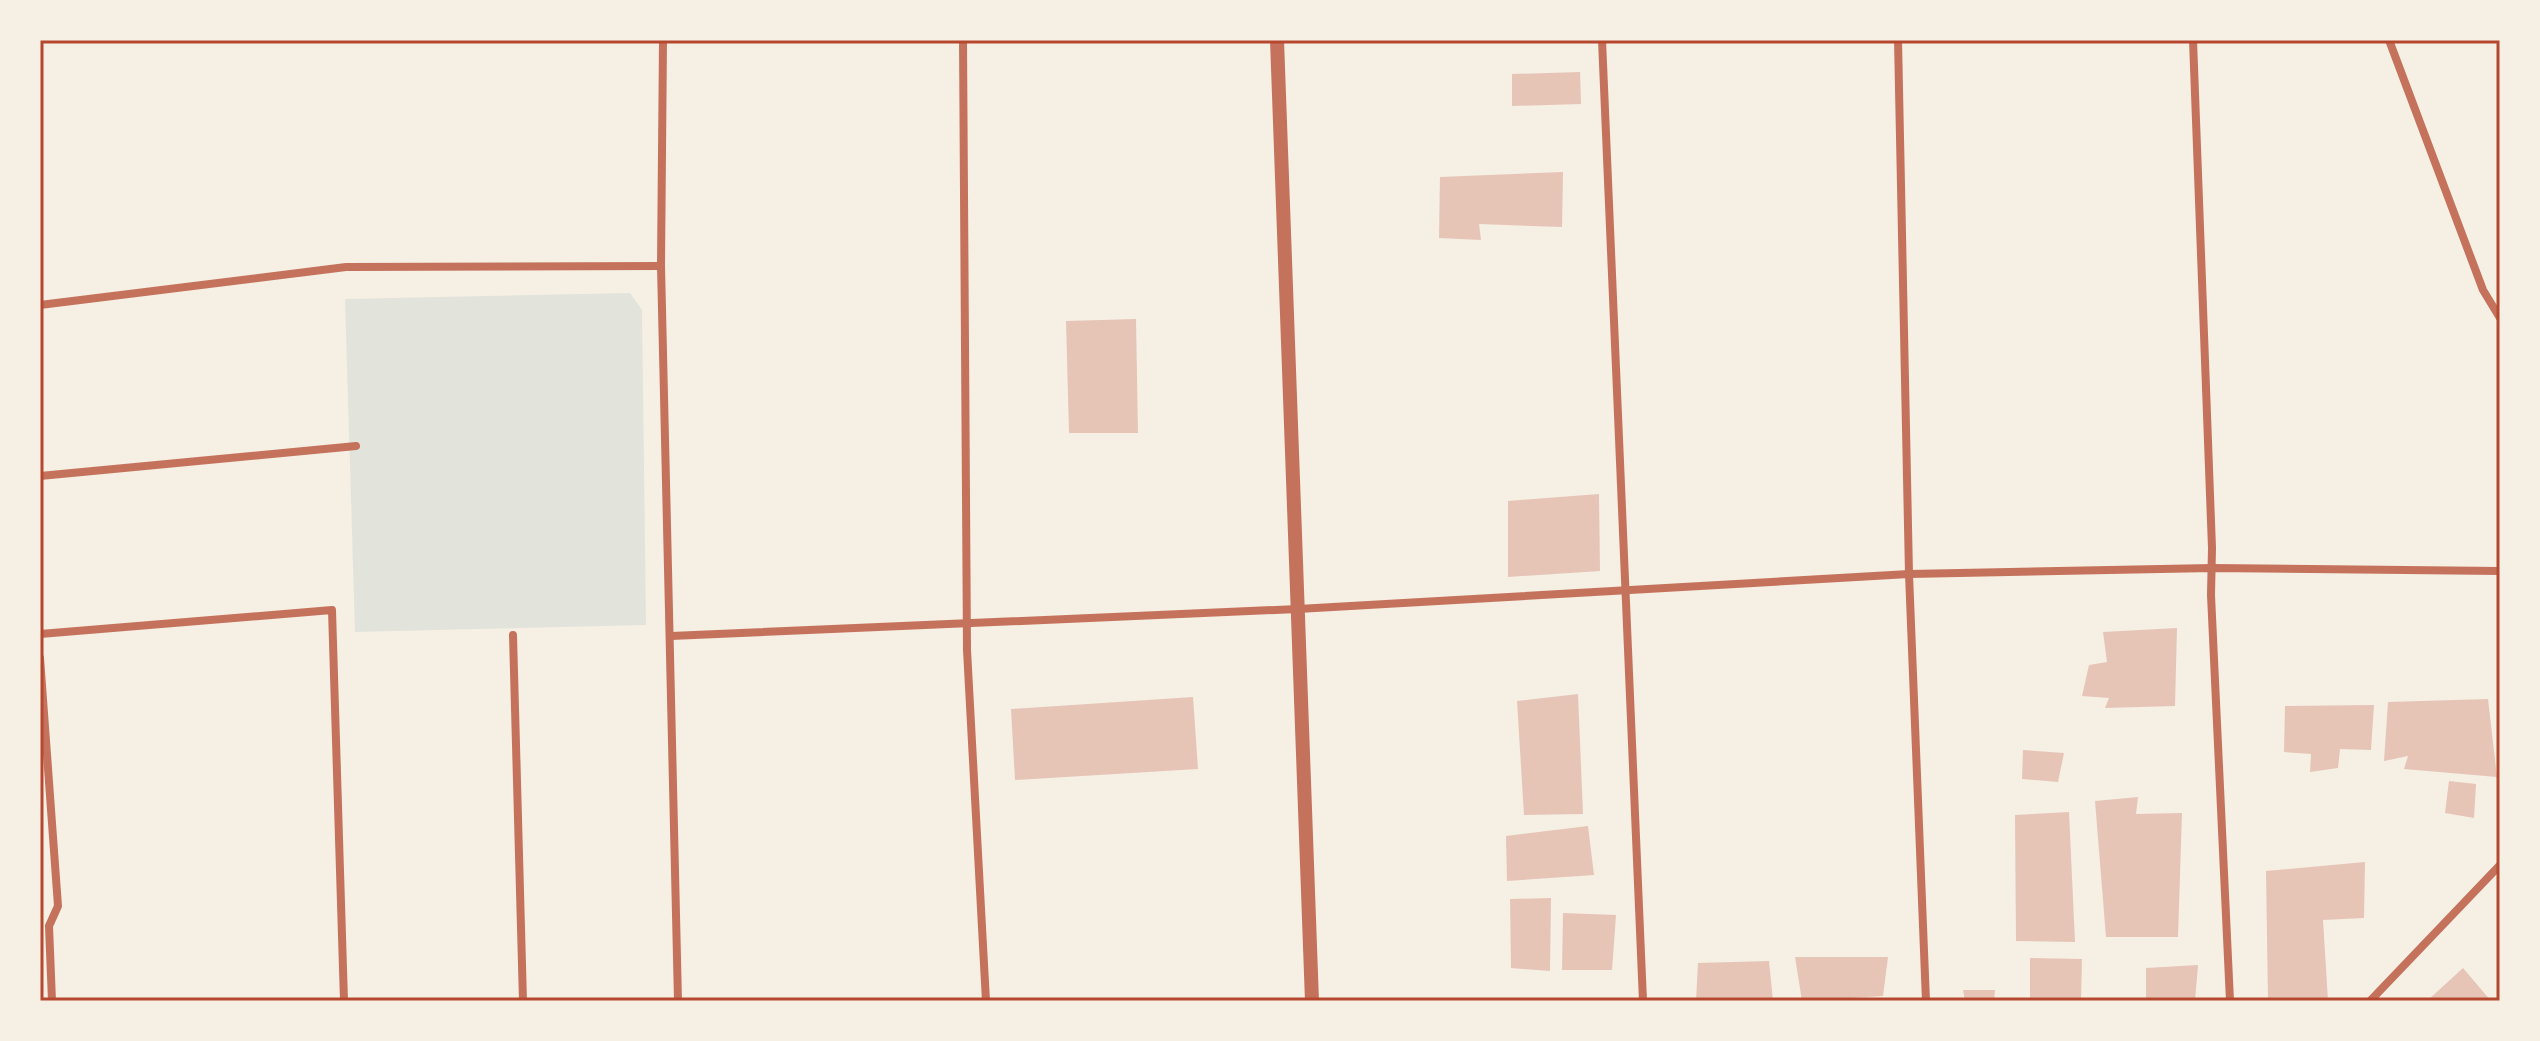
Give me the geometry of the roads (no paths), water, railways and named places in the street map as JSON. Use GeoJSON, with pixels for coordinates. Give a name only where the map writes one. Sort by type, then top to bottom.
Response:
{"type":"FeatureCollection","features":[{"type":"Feature","properties":{"kind":"street"},"geometry":{"type":"LineString","coordinates":[[663,40],[661,266],[678,1001]]}},
{"type":"Feature","properties":{"kind":"street"},"geometry":{"type":"LineString","coordinates":[[963,40],[967,625],[986,1001]]}},
{"type":"Feature","properties":{"kind":"street"},"geometry":{"type":"LineString","coordinates":[[1277,40],[1312,1001]]}},
{"type":"Feature","properties":{"kind":"street"},"geometry":{"type":"LineString","coordinates":[[1602,40],[1623,592],[1643,1001]]}},
{"type":"Feature","properties":{"kind":"street"},"geometry":{"type":"LineString","coordinates":[[1898,40],[1909,574],[1926,1001]]}},
{"type":"Feature","properties":{"kind":"street"},"geometry":{"type":"LineString","coordinates":[[2193,40],[2211,611],[2230,1001]]}},
{"type":"Feature","properties":{"kind":"street"},"geometry":{"type":"LineString","coordinates":[[2389,40],[2483,290],[2500,318]]}},
{"type":"Feature","properties":{"kind":"street"},"geometry":{"type":"LineString","coordinates":[[40,305],[346,267],[661,266]]}},
{"type":"Feature","properties":{"kind":"street"},"geometry":{"type":"LineString","coordinates":[[40,476],[356,446]]}},
{"type":"Feature","properties":{"kind":"street"},"geometry":{"type":"LineString","coordinates":[[671,636],[1298,609],[1909,574],[2212,568],[2500,571]]}},
{"type":"Feature","properties":{"kind":"street"},"geometry":{"type":"LineString","coordinates":[[40,634],[332,610],[344,1001]]}},
{"type":"Feature","properties":{"kind":"street"},"geometry":{"type":"LineString","coordinates":[[513,635],[523,1001]]}},
{"type":"Feature","properties":{"kind":"street"},"geometry":{"type":"LineString","coordinates":[[40,658],[58,906],[44,926],[52,1001]]}},
{"type":"Feature","properties":{"kind":"street"},"geometry":{"type":"LineString","coordinates":[[2370,1001],[2500,865]]}}]}
